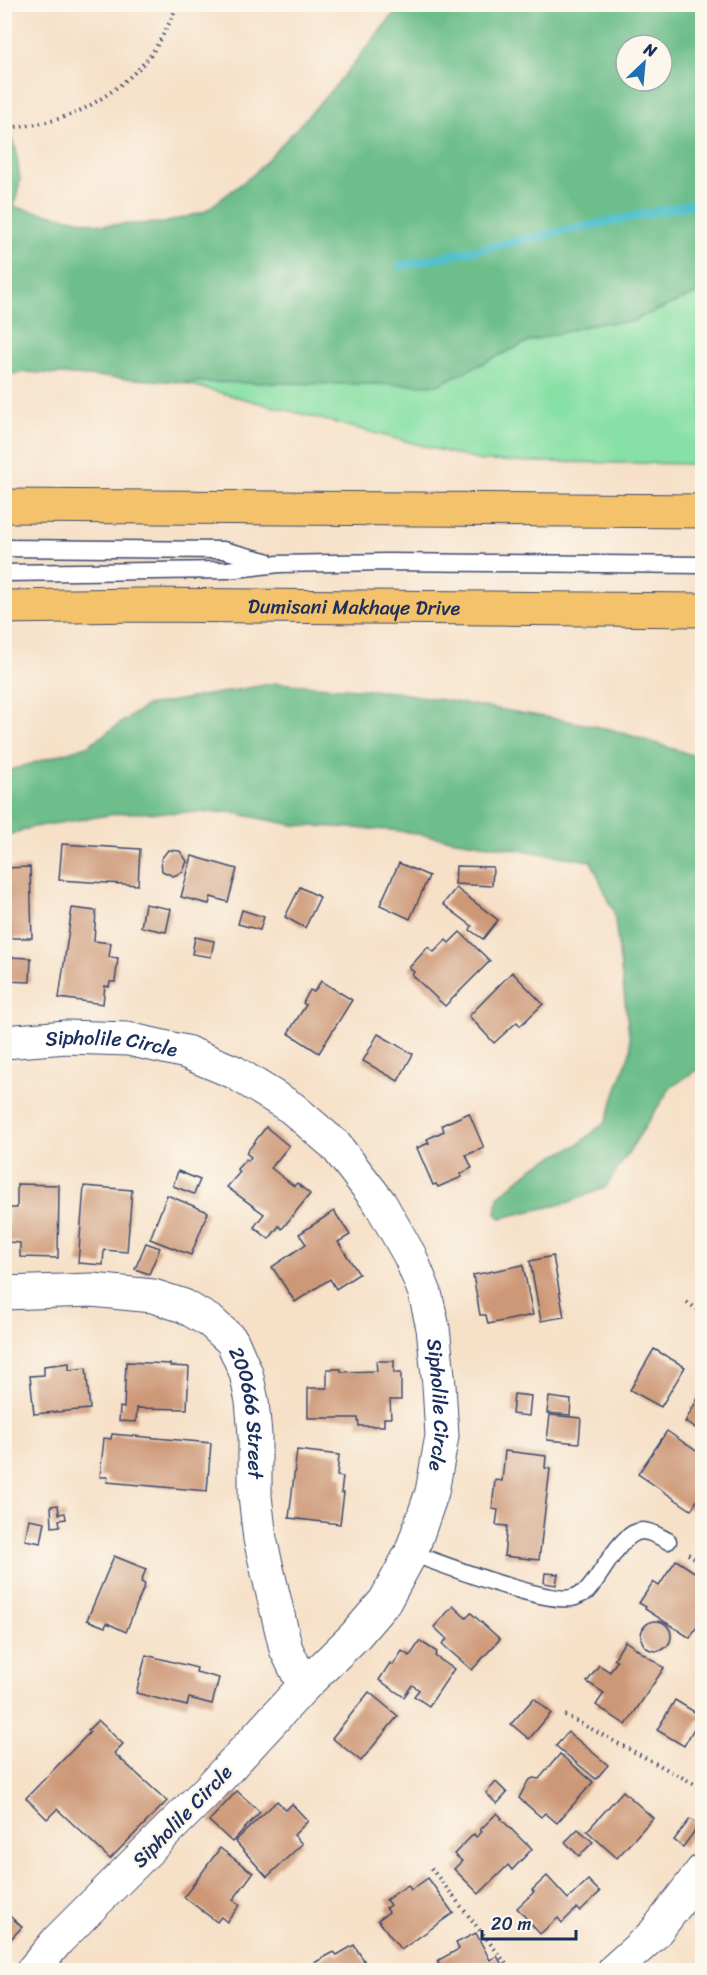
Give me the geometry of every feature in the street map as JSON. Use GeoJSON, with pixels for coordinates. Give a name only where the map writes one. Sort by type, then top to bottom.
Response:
{"type":"FeatureCollection","features":[{"type":"Feature","properties":{"kind":"main road"},"geometry":{"type":"LineString","coordinates":[[4,506],[702,511]]}},
{"type":"Feature","properties":{"kind":"main road","name":"Dumisani Makhaye Drive"},"geometry":{"type":"LineString","coordinates":[[4,607],[153,605],[702,610]]}},
{"type":"Feature","properties":{"kind":"street","name":"Sipholile Circle"},"geometry":{"type":"LineString","coordinates":[[4,1042],[66,1037],[128,1039],[186,1052],[234,1072],[292,1108],[335,1145],[380,1203],[410,1256],[425,1293],[433,1328],[442,1443],[432,1492],[411,1553],[385,1601],[355,1636],[304,1686],[210,1788],[58,1940],[33,1971]]}},
{"type":"Feature","properties":{"kind":"street","name":"200666 Street"},"geometry":{"type":"LineString","coordinates":[[4,1293],[92,1290],[153,1296],[184,1306],[211,1322],[232,1341],[246,1373],[252,1401],[255,1435],[255,1496],[260,1539],[286,1649],[304,1686]]}},
{"type":"Feature","properties":{"kind":"street"},"geometry":{"type":"LineString","coordinates":[[614,1971],[654,1934],[702,1871]]}},
{"type":"Feature","properties":{"kind":"lane"},"geometry":{"type":"LineString","coordinates":[[4,548],[223,550],[279,564]]}},
{"type":"Feature","properties":{"kind":"lane"},"geometry":{"type":"LineString","coordinates":[[4,573],[227,570],[279,564],[387,562],[702,565]]}},
{"type":"Feature","properties":{"kind":"lane"},"geometry":{"type":"LineString","coordinates":[[411,1553],[549,1598],[572,1599],[586,1592],[625,1539],[640,1531],[650,1532],[668,1541]]}},
{"type":"Feature","properties":{"kind":"path"},"geometry":{"type":"LineString","coordinates":[[4,128],[28,126],[73,114],[116,89],[148,58],[178,4]]}},
{"type":"Feature","properties":{"kind":"path"},"geometry":{"type":"LineString","coordinates":[[687,1302],[702,1313]]}},
{"type":"Feature","properties":{"kind":"path"},"geometry":{"type":"LineString","coordinates":[[565,1715],[702,1788]]}},
{"type":"Feature","properties":{"kind":"path"},"geometry":{"type":"LineString","coordinates":[[431,1868],[511,1971]]}},
{"type":"Feature","properties":{"kind":"green space"},"geometry":{"type":"Polygon","coordinates":[[[402,4],[702,5],[702,291],[630,322],[597,323],[530,341],[437,385],[180,382],[26,372],[5,375],[5,128],[16,149],[20,181],[14,207],[103,225],[164,223],[204,212],[254,174],[332,90],[402,4]]]}},
{"type":"Feature","properties":{"kind":"green space"},"geometry":{"type":"Polygon","coordinates":[[[702,291],[702,464],[481,461],[180,382],[437,384],[530,341],[597,323],[630,322],[702,291]]]}},
{"type":"Feature","properties":{"kind":"green space"},"geometry":{"type":"Polygon","coordinates":[[[276,683],[395,692],[551,718],[610,729],[702,758],[702,1066],[670,1088],[606,1187],[570,1202],[501,1218],[496,1214],[498,1197],[535,1166],[579,1144],[606,1121],[631,1049],[614,912],[591,861],[392,830],[293,825],[229,812],[122,813],[33,827],[5,836],[5,772],[87,746],[146,706],[276,683]]]}},
{"type":"Feature","properties":{"kind":"building"},"geometry":{"type":"Polygon","coordinates":[[[62,844],[140,849],[138,885],[59,880],[62,844]]]}},
{"type":"Feature","properties":{"kind":"building"},"geometry":{"type":"Polygon","coordinates":[[[168,850],[180,851],[187,861],[183,872],[173,876],[162,871],[161,859],[168,850]]]}},
{"type":"Feature","properties":{"kind":"building"},"geometry":{"type":"Polygon","coordinates":[[[192,856],[237,869],[228,902],[211,897],[209,904],[181,897],[192,856]]]}},
{"type":"Feature","properties":{"kind":"building"},"geometry":{"type":"Polygon","coordinates":[[[399,863],[429,876],[410,919],[380,905],[399,863]]]}},
{"type":"Feature","properties":{"kind":"building"},"geometry":{"type":"Polygon","coordinates":[[[456,866],[493,867],[492,886],[455,884],[456,866]]]}},
{"type":"Feature","properties":{"kind":"building"},"geometry":{"type":"Polygon","coordinates":[[[30,867],[32,938],[4,938],[4,868],[30,867]]]}},
{"type":"Feature","properties":{"kind":"building"},"geometry":{"type":"Polygon","coordinates":[[[300,887],[320,897],[305,928],[285,917],[300,887]]]}},
{"type":"Feature","properties":{"kind":"building"},"geometry":{"type":"Polygon","coordinates":[[[456,888],[498,920],[483,939],[470,930],[472,926],[443,904],[456,888]]]}},
{"type":"Feature","properties":{"kind":"building"},"geometry":{"type":"Polygon","coordinates":[[[145,904],[171,909],[166,932],[141,927],[145,904]]]}},
{"type":"Feature","properties":{"kind":"building"},"geometry":{"type":"Polygon","coordinates":[[[72,908],[96,911],[94,941],[111,943],[109,957],[118,958],[115,982],[110,982],[109,987],[105,986],[103,1004],[59,998],[72,908]]]}},
{"type":"Feature","properties":{"kind":"building"},"geometry":{"type":"Polygon","coordinates":[[[242,910],[264,917],[260,930],[238,924],[242,910]]]}},
{"type":"Feature","properties":{"kind":"building"},"geometry":{"type":"Polygon","coordinates":[[[460,932],[490,961],[445,1006],[412,975],[414,972],[409,968],[428,947],[434,952],[446,940],[449,943],[460,932]]]}},
{"type":"Feature","properties":{"kind":"building"},"geometry":{"type":"Polygon","coordinates":[[[195,937],[214,941],[211,957],[192,954],[195,937]]]}},
{"type":"Feature","properties":{"kind":"building"},"geometry":{"type":"Polygon","coordinates":[[[7,957],[31,958],[30,982],[6,981],[7,957]]]}},
{"type":"Feature","properties":{"kind":"building"},"geometry":{"type":"Polygon","coordinates":[[[512,972],[543,1004],[520,1026],[517,1022],[494,1043],[469,1016],[512,972]]]}},
{"type":"Feature","properties":{"kind":"building"},"geometry":{"type":"Polygon","coordinates":[[[321,981],[352,1000],[319,1053],[288,1033],[306,1005],[303,1003],[310,990],[314,992],[321,981]]]}},
{"type":"Feature","properties":{"kind":"building"},"geometry":{"type":"Polygon","coordinates":[[[378,1034],[413,1054],[398,1081],[363,1061],[378,1034]]]}},
{"type":"Feature","properties":{"kind":"building"},"geometry":{"type":"Polygon","coordinates":[[[469,1113],[484,1148],[466,1155],[472,1168],[460,1174],[462,1177],[438,1187],[436,1184],[433,1185],[417,1148],[429,1143],[427,1139],[444,1131],[442,1125],[469,1113]]]}},
{"type":"Feature","properties":{"kind":"building"},"geometry":{"type":"Polygon","coordinates":[[[266,1127],[289,1146],[271,1168],[294,1186],[297,1183],[310,1194],[282,1229],[279,1226],[269,1239],[254,1227],[264,1214],[227,1187],[240,1172],[237,1169],[251,1157],[246,1153],[266,1127]]]}},
{"type":"Feature","properties":{"kind":"building"},"geometry":{"type":"Polygon","coordinates":[[[178,1171],[200,1180],[194,1194],[173,1186],[178,1171]]]}},
{"type":"Feature","properties":{"kind":"building"},"geometry":{"type":"Polygon","coordinates":[[[17,1184],[59,1185],[58,1258],[20,1257],[20,1243],[8,1242],[8,1208],[17,1208],[17,1184]]]}},
{"type":"Feature","properties":{"kind":"building"},"geometry":{"type":"Polygon","coordinates":[[[84,1186],[132,1190],[127,1252],[104,1250],[103,1265],[78,1263],[84,1186]]]}},
{"type":"Feature","properties":{"kind":"building"},"geometry":{"type":"Polygon","coordinates":[[[167,1195],[208,1212],[191,1255],[150,1239],[167,1195]]]}},
{"type":"Feature","properties":{"kind":"building"},"geometry":{"type":"Polygon","coordinates":[[[334,1211],[350,1235],[338,1242],[359,1274],[336,1289],[330,1279],[295,1302],[272,1267],[306,1244],[299,1234],[334,1211]]]}},
{"type":"Feature","properties":{"kind":"building"},"geometry":{"type":"Polygon","coordinates":[[[146,1243],[160,1248],[149,1274],[135,1269],[146,1243]]]}},
{"type":"Feature","properties":{"kind":"building"},"geometry":{"type":"Polygon","coordinates":[[[553,1256],[564,1317],[541,1321],[530,1261],[553,1256]]]}},
{"type":"Feature","properties":{"kind":"building"},"geometry":{"type":"Polygon","coordinates":[[[523,1265],[533,1315],[488,1324],[486,1315],[480,1315],[473,1275],[523,1265]]]}},
{"type":"Feature","properties":{"kind":"building"},"geometry":{"type":"Polygon","coordinates":[[[654,1349],[685,1367],[661,1407],[630,1390],[654,1349]]]}},
{"type":"Feature","properties":{"kind":"building"},"geometry":{"type":"Polygon","coordinates":[[[376,1361],[394,1361],[394,1373],[401,1373],[401,1400],[390,1400],[391,1418],[384,1418],[384,1426],[359,1426],[358,1418],[308,1418],[308,1388],[327,1388],[327,1369],[341,1369],[341,1372],[377,1371],[376,1361]]]}},
{"type":"Feature","properties":{"kind":"building"},"geometry":{"type":"Polygon","coordinates":[[[126,1362],[189,1367],[187,1409],[137,1408],[136,1422],[119,1421],[120,1407],[124,1408],[126,1362]]]}},
{"type":"Feature","properties":{"kind":"building"},"geometry":{"type":"Polygon","coordinates":[[[69,1363],[69,1370],[86,1368],[90,1409],[34,1414],[30,1376],[44,1375],[44,1366],[69,1363]]]}},
{"type":"Feature","properties":{"kind":"building"},"geometry":{"type":"Polygon","coordinates":[[[702,1391],[702,1432],[685,1422],[702,1391]]]}},
{"type":"Feature","properties":{"kind":"building"},"geometry":{"type":"Polygon","coordinates":[[[514,1394],[531,1396],[529,1416],[512,1414],[514,1394]]]}},
{"type":"Feature","properties":{"kind":"building"},"geometry":{"type":"Polygon","coordinates":[[[549,1397],[571,1400],[570,1415],[547,1413],[549,1397]]]}},
{"type":"Feature","properties":{"kind":"building"},"geometry":{"type":"Polygon","coordinates":[[[550,1415],[581,1418],[579,1443],[547,1440],[550,1415]]]}},
{"type":"Feature","properties":{"kind":"building"},"geometry":{"type":"Polygon","coordinates":[[[667,1431],[702,1455],[702,1493],[691,1510],[638,1474],[667,1431]]]}},
{"type":"Feature","properties":{"kind":"building"},"geometry":{"type":"Polygon","coordinates":[[[112,1434],[211,1443],[207,1491],[107,1482],[108,1477],[100,1477],[104,1438],[111,1439],[112,1434]]]}},
{"type":"Feature","properties":{"kind":"building"},"geometry":{"type":"Polygon","coordinates":[[[297,1450],[339,1455],[337,1476],[343,1477],[341,1493],[344,1493],[340,1524],[289,1518],[297,1450]]]}},
{"type":"Feature","properties":{"kind":"building"},"geometry":{"type":"Polygon","coordinates":[[[505,1451],[546,1456],[545,1468],[550,1469],[539,1560],[504,1556],[507,1526],[496,1525],[498,1510],[492,1509],[495,1480],[502,1481],[505,1451]]]}},
{"type":"Feature","properties":{"kind":"building"},"geometry":{"type":"Polygon","coordinates":[[[58,1505],[59,1514],[65,1513],[66,1519],[59,1520],[60,1526],[52,1527],[51,1506],[58,1505]]]}},
{"type":"Feature","properties":{"kind":"building"},"geometry":{"type":"Polygon","coordinates":[[[29,1519],[45,1522],[41,1543],[25,1540],[29,1519]]]}},
{"type":"Feature","properties":{"kind":"building"},"geometry":{"type":"Polygon","coordinates":[[[114,1556],[146,1569],[141,1582],[145,1584],[126,1632],[107,1623],[105,1627],[87,1620],[114,1556]]]}},
{"type":"Feature","properties":{"kind":"building"},"geometry":{"type":"Polygon","coordinates":[[[676,1560],[702,1577],[702,1618],[690,1638],[639,1603],[653,1582],[659,1586],[676,1560]]]}},
{"type":"Feature","properties":{"kind":"building"},"geometry":{"type":"Polygon","coordinates":[[[545,1573],[558,1574],[556,1585],[544,1583],[545,1573]]]}},
{"type":"Feature","properties":{"kind":"building"},"geometry":{"type":"Polygon","coordinates":[[[453,1606],[466,1618],[471,1613],[500,1639],[472,1670],[442,1644],[447,1639],[434,1627],[453,1606]]]}},
{"type":"Feature","properties":{"kind":"building"},"geometry":{"type":"Polygon","coordinates":[[[656,1621],[662,1622],[670,1630],[670,1642],[662,1650],[656,1651],[650,1650],[642,1642],[641,1636],[642,1630],[650,1622],[656,1621]]]}},
{"type":"Feature","properties":{"kind":"building"},"geometry":{"type":"Polygon","coordinates":[[[420,1641],[437,1652],[435,1656],[454,1669],[429,1706],[414,1696],[419,1690],[412,1685],[404,1697],[379,1680],[390,1663],[393,1665],[402,1651],[410,1656],[420,1641]]]}},
{"type":"Feature","properties":{"kind":"building"},"geometry":{"type":"Polygon","coordinates":[[[625,1641],[664,1668],[626,1725],[596,1705],[604,1693],[587,1682],[599,1665],[610,1672],[617,1661],[614,1659],[625,1641]]]}},
{"type":"Feature","properties":{"kind":"building"},"geometry":{"type":"Polygon","coordinates":[[[146,1655],[197,1668],[196,1672],[219,1678],[212,1704],[189,1698],[187,1706],[136,1693],[146,1655]]]}},
{"type":"Feature","properties":{"kind":"building"},"geometry":{"type":"Polygon","coordinates":[[[369,1692],[398,1716],[361,1761],[332,1738],[369,1692]]]}},
{"type":"Feature","properties":{"kind":"building"},"geometry":{"type":"Polygon","coordinates":[[[534,1698],[551,1713],[529,1739],[511,1724],[534,1698]]]}},
{"type":"Feature","properties":{"kind":"building"},"geometry":{"type":"Polygon","coordinates":[[[675,1700],[701,1716],[684,1746],[657,1730],[675,1700]]]}},
{"type":"Feature","properties":{"kind":"building"},"geometry":{"type":"Polygon","coordinates":[[[98,1720],[123,1744],[114,1753],[167,1801],[110,1859],[57,1809],[47,1819],[26,1798],[90,1732],[88,1730],[98,1720]]]}},
{"type":"Feature","properties":{"kind":"building"},"geometry":{"type":"Polygon","coordinates":[[[568,1732],[608,1765],[596,1779],[556,1746],[568,1732]]]}},
{"type":"Feature","properties":{"kind":"building"},"geometry":{"type":"Polygon","coordinates":[[[560,1754],[593,1782],[557,1823],[545,1813],[541,1817],[519,1798],[528,1781],[533,1778],[539,1779],[560,1754]]]}},
{"type":"Feature","properties":{"kind":"building"},"geometry":{"type":"Polygon","coordinates":[[[496,1782],[507,1793],[497,1804],[486,1793],[496,1782]]]}},
{"type":"Feature","properties":{"kind":"building"},"geometry":{"type":"Polygon","coordinates":[[[237,1791],[260,1812],[232,1842],[209,1821],[237,1791]]]}},
{"type":"Feature","properties":{"kind":"building"},"geometry":{"type":"Polygon","coordinates":[[[623,1791],[653,1818],[617,1858],[587,1831],[623,1791]]]}},
{"type":"Feature","properties":{"kind":"building"},"geometry":{"type":"Polygon","coordinates":[[[277,1801],[286,1810],[292,1804],[308,1821],[294,1835],[302,1844],[267,1877],[235,1841],[277,1801]]]}},
{"type":"Feature","properties":{"kind":"building"},"geometry":{"type":"Polygon","coordinates":[[[497,1813],[532,1849],[512,1870],[508,1865],[479,1894],[454,1869],[462,1861],[454,1854],[474,1834],[476,1837],[482,1832],[480,1830],[497,1813]]]}},
{"type":"Feature","properties":{"kind":"building"},"geometry":{"type":"Polygon","coordinates":[[[690,1819],[699,1825],[683,1847],[674,1840],[690,1819]]]}},
{"type":"Feature","properties":{"kind":"building"},"geometry":{"type":"Polygon","coordinates":[[[578,1829],[593,1842],[579,1856],[565,1842],[578,1829]]]}},
{"type":"Feature","properties":{"kind":"building"},"geometry":{"type":"Polygon","coordinates":[[[220,1848],[253,1873],[233,1900],[240,1905],[227,1922],[221,1917],[217,1922],[184,1897],[220,1848]]]}},
{"type":"Feature","properties":{"kind":"building"},"geometry":{"type":"Polygon","coordinates":[[[547,1876],[568,1899],[588,1880],[600,1892],[580,1911],[577,1908],[562,1923],[558,1918],[540,1934],[517,1908],[547,1876]]]}},
{"type":"Feature","properties":{"kind":"building"},"geometry":{"type":"Polygon","coordinates":[[[428,1878],[453,1913],[401,1950],[378,1920],[389,1912],[386,1908],[390,1905],[386,1900],[408,1885],[411,1890],[428,1878]]]}},
{"type":"Feature","properties":{"kind":"building"},"geometry":{"type":"Polygon","coordinates":[[[4,1911],[22,1927],[6,1944],[4,1942],[4,1911]]]}},
{"type":"Feature","properties":{"kind":"building"},"geometry":{"type":"Polygon","coordinates":[[[476,1933],[490,1960],[497,1956],[505,1970],[426,1970],[439,1964],[437,1961],[459,1949],[456,1943],[476,1933]]]}},
{"type":"Feature","properties":{"kind":"building"},"geometry":{"type":"Polygon","coordinates":[[[354,1945],[370,1970],[307,1970],[305,1968],[334,1952],[337,1955],[354,1945]]]}},
{"type":"Feature","properties":{"kind":"waterway"},"geometry":{"type":"LineString","coordinates":[[400,266],[702,202]]}}]}
